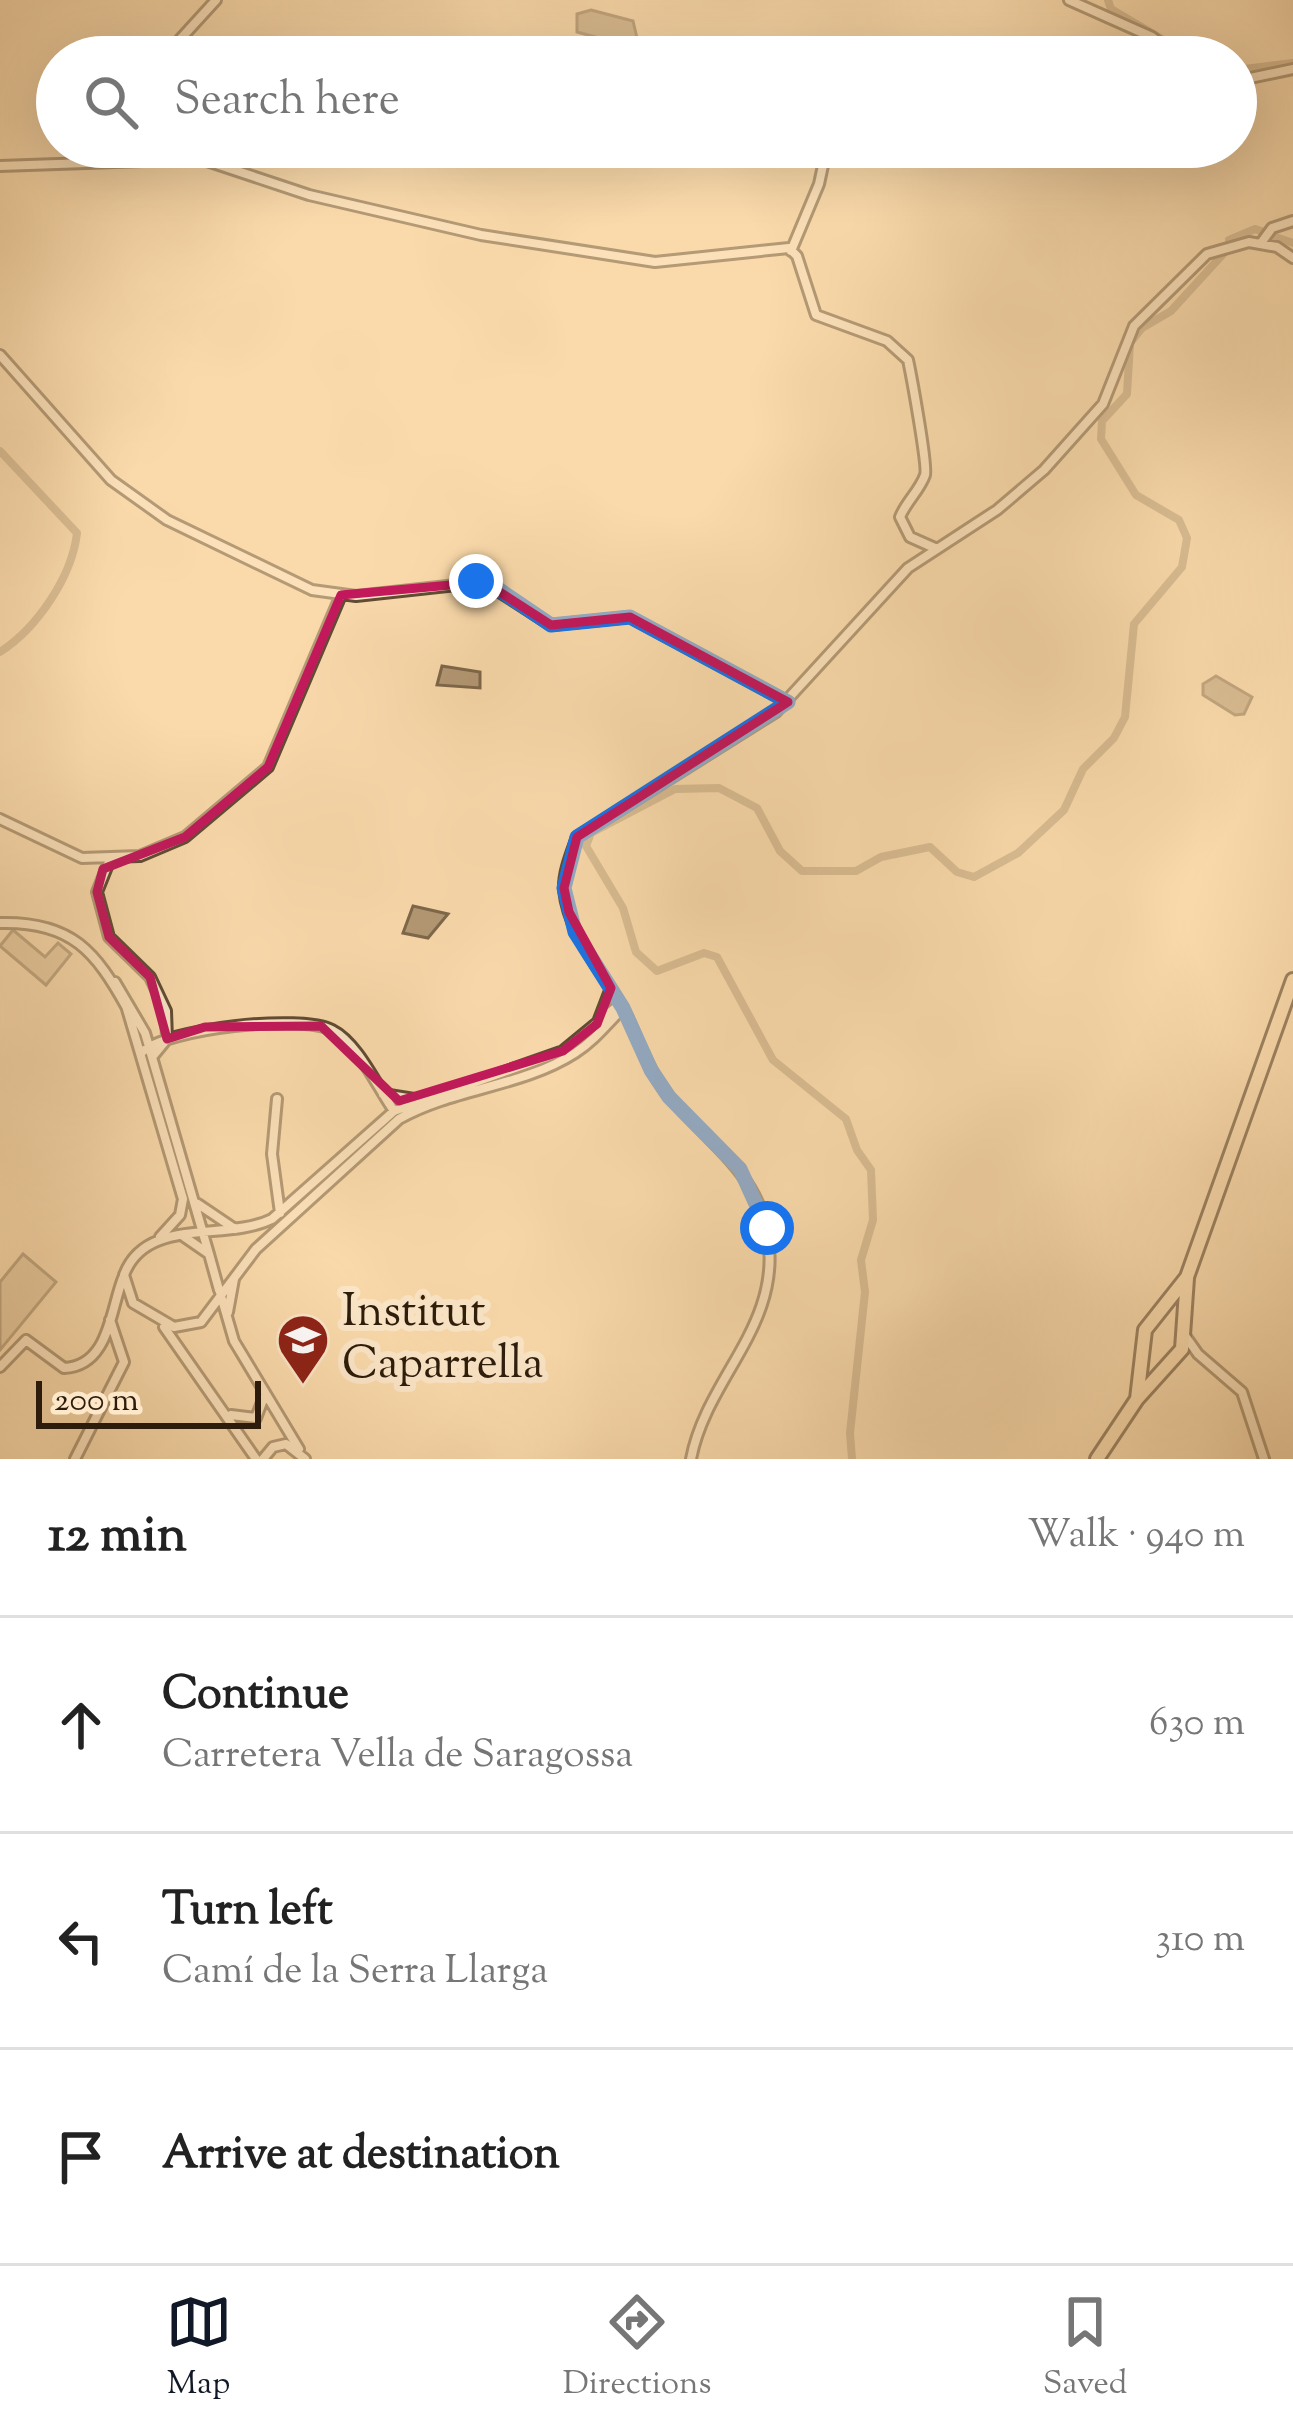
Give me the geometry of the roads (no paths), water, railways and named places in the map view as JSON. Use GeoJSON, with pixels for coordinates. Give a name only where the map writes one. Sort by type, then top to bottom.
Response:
{"type":"FeatureCollection","features":[{"type":"Feature","properties":{"kind":"main road"},"geometry":{"type":"LineString","coordinates":[[1137,1399],[1145,1330],[1187,1276],[1293,980]]}},
{"type":"Feature","properties":{"kind":"main road"},"geometry":{"type":"LineString","coordinates":[[1097,1459],[1137,1399],[1171,1360],[1185,1329],[1187,1276]]}},
{"type":"Feature","properties":{"kind":"main road"},"geometry":{"type":"LineString","coordinates":[[1159,1313],[1174,1311],[1185,1329]]}},
{"type":"Feature","properties":{"kind":"main road"},"geometry":{"type":"LineString","coordinates":[[1145,1353],[1171,1360]]}},
{"type":"Feature","properties":{"kind":"street"},"geometry":{"type":"LineString","coordinates":[[183,36],[216,0]]}},
{"type":"Feature","properties":{"kind":"street"},"geometry":{"type":"LineString","coordinates":[[1069,0],[1150,36]]}},
{"type":"Feature","properties":{"kind":"street"},"geometry":{"type":"LineString","coordinates":[[1257,77],[1293,69]]}},
{"type":"Feature","properties":{"kind":"street"},"geometry":{"type":"LineString","coordinates":[[0,166],[36,163]]}},
{"type":"Feature","properties":{"kind":"street"},"geometry":{"type":"LineString","coordinates":[[228,168],[308,194],[481,235],[656,262],[758,249],[791,251]]}},
{"type":"Feature","properties":{"kind":"street"},"geometry":{"type":"LineString","coordinates":[[822,168],[791,251],[816,315],[887,341],[908,359],[913,408],[928,460],[926,475],[900,517],[910,537],[937,549]]}},
{"type":"Feature","properties":{"kind":"street"},"geometry":{"type":"LineString","coordinates":[[1262,243],[1272,228],[1293,221]]}},
{"type":"Feature","properties":{"kind":"street"},"geometry":{"type":"LineString","coordinates":[[691,1459],[707,1405],[754,1334],[767,1267],[767,1228],[740,1169],[669,1097],[575,932],[567,900],[567,867],[577,837],[788,702],[908,568],[1013,498],[1090,421],[1113,385],[1134,326],[1193,266],[1223,245],[1262,243],[1293,258]]}},
{"type":"Feature","properties":{"kind":"street"},"geometry":{"type":"LineString","coordinates":[[0,355],[111,480],[167,520],[312,590],[341,595],[484,582],[551,625],[630,617],[788,702]]}},
{"type":"Feature","properties":{"kind":"street"},"geometry":{"type":"LineString","coordinates":[[0,819],[82,858],[110,861],[140,856],[185,837],[268,767],[341,595]]}},
{"type":"Feature","properties":{"kind":"street"},"geometry":{"type":"LineString","coordinates":[[110,861],[97,892],[109,937],[156,988],[166,1011],[167,1039],[152,1057]]}},
{"type":"Feature","properties":{"kind":"street"},"geometry":{"type":"LineString","coordinates":[[0,923],[54,930],[92,951],[146,1033],[145,1049],[152,1057],[234,1341],[305,1459]]}},
{"type":"Feature","properties":{"kind":"street"},"geometry":{"type":"LineString","coordinates":[[0,1367],[26,1340],[51,1363],[78,1368],[100,1349],[124,1275],[139,1250],[159,1238],[180,1215],[183,1198],[145,1049],[115,982]]}},
{"type":"Feature","properties":{"kind":"street"},"geometry":{"type":"LineString","coordinates":[[601,1026],[611,988]]}},
{"type":"Feature","properties":{"kind":"street"},"geometry":{"type":"LineString","coordinates":[[394,1111],[416,1110],[557,1063],[621,1006]]}},
{"type":"Feature","properties":{"kind":"street"},"geometry":{"type":"LineString","coordinates":[[159,1238],[236,1230],[280,1213],[394,1111],[530,1067],[601,1026],[629,1023]]}},
{"type":"Feature","properties":{"kind":"street"},"geometry":{"type":"LineString","coordinates":[[145,1049],[205,1027],[321,1026],[347,1042],[394,1111]]}},
{"type":"Feature","properties":{"kind":"street"},"geometry":{"type":"LineString","coordinates":[[146,1033],[167,1039]]}},
{"type":"Feature","properties":{"kind":"street"},"geometry":{"type":"LineString","coordinates":[[381,1093],[399,1101],[421,1099]]}},
{"type":"Feature","properties":{"kind":"street"},"geometry":{"type":"LineString","coordinates":[[376,1125],[381,1093]]}},
{"type":"Feature","properties":{"kind":"street"},"geometry":{"type":"LineString","coordinates":[[278,1099],[272,1154],[280,1213]]}},
{"type":"Feature","properties":{"kind":"street"},"geometry":{"type":"LineString","coordinates":[[159,1322],[188,1327],[201,1322],[256,1249],[382,1134],[416,1110]]}},
{"type":"Feature","properties":{"kind":"street"},"geometry":{"type":"LineString","coordinates":[[382,1134],[394,1111]]}},
{"type":"Feature","properties":{"kind":"street"},"geometry":{"type":"LineString","coordinates":[[194,1199],[236,1230]]}},
{"type":"Feature","properties":{"kind":"street"},"geometry":{"type":"LineString","coordinates":[[182,1236],[209,1254]]}},
{"type":"Feature","properties":{"kind":"street"},"geometry":{"type":"LineString","coordinates":[[124,1275],[134,1303]]}},
{"type":"Feature","properties":{"kind":"street"},"geometry":{"type":"LineString","coordinates":[[228,1313],[234,1276]]}},
{"type":"Feature","properties":{"kind":"street"},"geometry":{"type":"LineString","coordinates":[[116,1298],[134,1303],[159,1322],[260,1459],[280,1444],[299,1449]]}},
{"type":"Feature","properties":{"kind":"street"},"geometry":{"type":"LineString","coordinates":[[75,1459],[124,1362],[110,1319]]}},
{"type":"Feature","properties":{"kind":"street"},"geometry":{"type":"LineString","coordinates":[[1185,1329],[1202,1359],[1242,1392],[1264,1459]]}},
{"type":"Feature","properties":{"kind":"street"},"geometry":{"type":"LineString","coordinates":[[1171,1360],[1202,1359]]}},
{"type":"Feature","properties":{"kind":"street"},"geometry":{"type":"LineString","coordinates":[[230,1414],[256,1418],[265,1406],[264,1394]]}},
{"type":"Feature","properties":{"kind":"waterway"},"geometry":{"type":"LineString","coordinates":[[1108,0],[1111,9],[1157,36]]}},
{"type":"Feature","properties":{"kind":"waterway"},"geometry":{"type":"LineString","coordinates":[[1257,67],[1293,63]]}},
{"type":"Feature","properties":{"kind":"waterway"},"geometry":{"type":"LineString","coordinates":[[1229,240],[1255,229],[1264,232]]}},
{"type":"Feature","properties":{"kind":"waterway"},"geometry":{"type":"LineString","coordinates":[[1269,235],[1293,243]]}},
{"type":"Feature","properties":{"kind":"waterway"},"geometry":{"type":"LineString","coordinates":[[852,1459],[850,1433],[865,1292],[861,1260],[873,1220],[871,1170],[857,1150],[846,1119],[773,1060],[717,957],[704,953],[657,971],[636,952],[623,908],[586,846],[591,833],[675,789],[719,788],[757,808],[780,851],[802,871],[856,871],[881,857],[930,847],[957,872],[974,877],[1018,853],[1064,810],[1083,769],[1114,738],[1125,717],[1134,624],[1182,567],[1187,538],[1179,520],[1136,495],[1101,439],[1102,421],[1127,394],[1130,343],[1142,328],[1171,311],[1224,253]]}},
{"type":"Feature","properties":{"kind":"waterway"},"geometry":{"type":"LineString","coordinates":[[0,451],[77,533],[68,567],[51,600],[0,652]]}},
{"type":"Feature","properties":{"kind":"place","name":"Institut Caparrella"},"geometry":{"type":"Point","coordinates":[303,1386]}}]}
